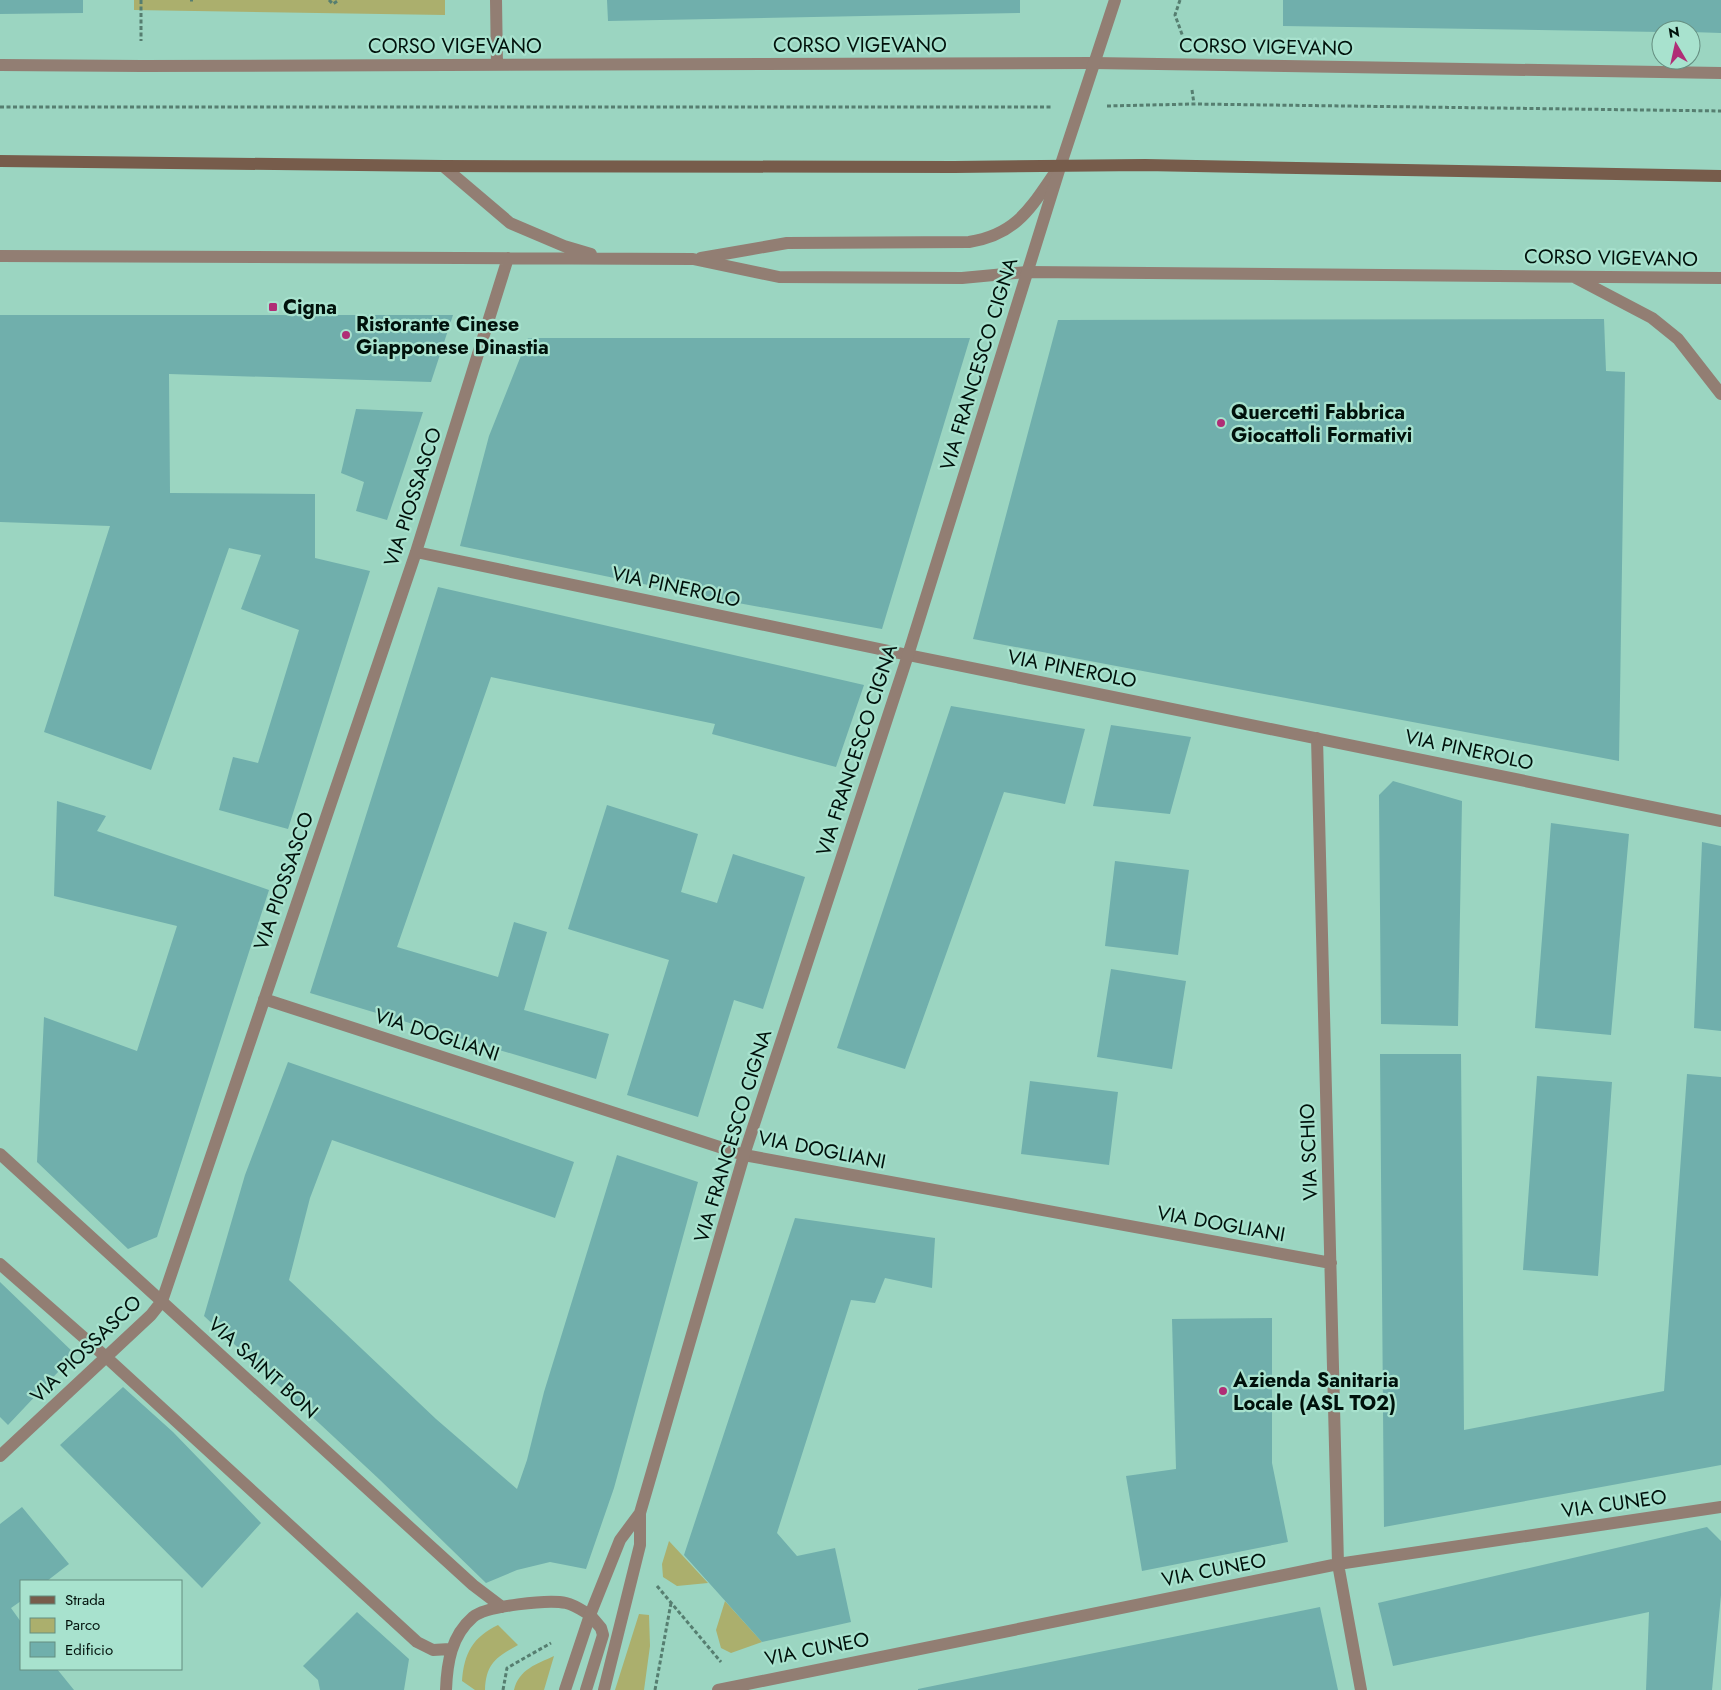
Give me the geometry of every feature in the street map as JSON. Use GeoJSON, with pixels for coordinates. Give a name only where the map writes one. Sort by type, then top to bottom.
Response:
{"type":"FeatureCollection","features":[{"type":"Feature","properties":{"kind":"main road"},"geometry":{"type":"LineString","coordinates":[[0,161],[443,166],[964,167],[1061,164],[1721,176]]}},
{"type":"Feature","properties":{"kind":"street"},"geometry":{"type":"LineString","coordinates":[[496,0],[497,65]]}},
{"type":"Feature","properties":{"kind":"street","name":"VIA FRANCESCO CIGNA"},"geometry":{"type":"LineString","coordinates":[[604,1690],[640,1545],[640,1513],[744,1155],[908,655],[1061,164],[1115,0]]}},
{"type":"Feature","properties":{"kind":"street","name":"CORSO VIGEVANO"},"geometry":{"type":"LineString","coordinates":[[0,65],[1093,63],[1721,74]]}},
{"type":"Feature","properties":{"kind":"street","name":"CORSO VIGEVANO"},"geometry":{"type":"LineString","coordinates":[[693,260],[787,243],[969,242],[990,238],[1015,225],[1061,164]]}},
{"type":"Feature","properties":{"kind":"street","name":"CORSO VIGEVANO"},"geometry":{"type":"LineString","coordinates":[[443,166],[510,223],[564,246],[603,258]]}},
{"type":"Feature","properties":{"kind":"street","name":"CORSO VIGEVANO"},"geometry":{"type":"LineString","coordinates":[[0,256],[693,260],[779,277],[962,278],[1027,272],[1721,278]]}},
{"type":"Feature","properties":{"kind":"street","name":"VIA PIOSSASCO"},"geometry":{"type":"LineString","coordinates":[[0,1456],[151,1315],[162,1301],[416,552],[508,258]]}},
{"type":"Feature","properties":{"kind":"street"},"geometry":{"type":"LineString","coordinates":[[1572,276],[1652,318],[1678,339],[1721,394]]}},
{"type":"Feature","properties":{"kind":"street","name":"VIA PINEROLO"},"geometry":{"type":"LineString","coordinates":[[416,552],[908,655],[1721,821]]}},
{"type":"Feature","properties":{"kind":"street","name":"VIA SCHIO"},"geometry":{"type":"LineString","coordinates":[[1317,738],[1338,1564],[1362,1690]]}},
{"type":"Feature","properties":{"kind":"street","name":"VIA DOGLIANI"},"geometry":{"type":"LineString","coordinates":[[264,999],[744,1155],[1331,1263]]}},
{"type":"Feature","properties":{"kind":"street","name":"VIA SAINT BON"},"geometry":{"type":"LineString","coordinates":[[0,1154],[473,1585],[502,1607]]}},
{"type":"Feature","properties":{"kind":"street"},"geometry":{"type":"LineString","coordinates":[[0,1264],[106,1357],[417,1642],[433,1650],[450,1650]]}},
{"type":"Feature","properties":{"kind":"street","name":"VIA CUNEO"},"geometry":{"type":"LineString","coordinates":[[718,1690],[1338,1564],[1721,1507]]}},
{"type":"Feature","properties":{"kind":"street","name":"VIA FRANCESCO CIGNA"},"geometry":{"type":"LineString","coordinates":[[565,1690],[590,1615],[620,1540],[640,1513]]}},
{"type":"Feature","properties":{"kind":"street"},"geometry":{"type":"LineString","coordinates":[[446,1690],[450,1650],[474,1616],[502,1607],[543,1601],[565,1603],[590,1615],[601,1628],[603,1635],[586,1690]]}},
{"type":"Feature","properties":{"kind":"path"},"geometry":{"type":"LineString","coordinates":[[141,0],[142,66]]}},
{"type":"Feature","properties":{"kind":"path"},"geometry":{"type":"LineString","coordinates":[[329,0],[334,4],[339,0]]}},
{"type":"Feature","properties":{"kind":"path"},"geometry":{"type":"LineString","coordinates":[[1180,0],[1175,15],[1184,39]]}},
{"type":"Feature","properties":{"kind":"path"},"geometry":{"type":"LineString","coordinates":[[1194,104],[1721,111]]}},
{"type":"Feature","properties":{"kind":"path"},"geometry":{"type":"LineString","coordinates":[[0,107],[1000,108]]}},
{"type":"Feature","properties":{"kind":"path"},"geometry":{"type":"LineString","coordinates":[[654,1582],[723,1664]]}},
{"type":"Feature","properties":{"kind":"path"},"geometry":{"type":"LineString","coordinates":[[655,1690],[671,1603]]}},
{"type":"Feature","properties":{"kind":"path"},"geometry":{"type":"LineString","coordinates":[[503,1690],[507,1668],[550,1645],[553,1635]]}},
{"type":"Feature","properties":{"kind":"green space"},"geometry":{"type":"Polygon","coordinates":[[[134,0],[445,0],[445,15],[134,10],[134,0]]]}},
{"type":"Feature","properties":{"kind":"green space"},"geometry":{"type":"Polygon","coordinates":[[[669,1541],[708,1583],[677,1586],[663,1577],[662,1564],[669,1541]]]}},
{"type":"Feature","properties":{"kind":"green space"},"geometry":{"type":"Polygon","coordinates":[[[725,1601],[762,1642],[731,1653],[721,1648],[716,1630],[725,1601]]]}},
{"type":"Feature","properties":{"kind":"green space"},"geometry":{"type":"Polygon","coordinates":[[[639,1614],[649,1615],[650,1646],[644,1690],[615,1690],[639,1614]]]}},
{"type":"Feature","properties":{"kind":"green space"},"geometry":{"type":"Polygon","coordinates":[[[498,1625],[518,1645],[504,1653],[490,1667],[485,1690],[475,1690],[462,1681],[465,1662],[471,1647],[476,1641],[498,1625]]]}},
{"type":"Feature","properties":{"kind":"green space"},"geometry":{"type":"Polygon","coordinates":[[[554,1656],[544,1690],[514,1690],[516,1683],[524,1672],[554,1656]]]}},
{"type":"Feature","properties":{"kind":"building"},"geometry":{"type":"Polygon","coordinates":[[[0,0],[83,0],[83,13],[0,14],[0,0]]]}},
{"type":"Feature","properties":{"kind":"building"},"geometry":{"type":"Polygon","coordinates":[[[607,0],[1020,0],[1020,13],[608,21],[607,0]]]}},
{"type":"Feature","properties":{"kind":"building"},"geometry":{"type":"Polygon","coordinates":[[[1283,0],[1721,0],[1721,33],[1701,32],[1701,20],[1651,20],[1651,32],[1283,26],[1283,0]]]}},
{"type":"Feature","properties":{"kind":"building"},"geometry":{"type":"Polygon","coordinates":[[[0,315],[453,315],[431,382],[169,374],[170,493],[315,494],[315,558],[370,571],[288,829],[219,810],[233,757],[258,763],[299,630],[241,609],[261,555],[229,548],[151,770],[44,732],[110,526],[0,522],[0,315]]]}},
{"type":"Feature","properties":{"kind":"building"},"geometry":{"type":"Polygon","coordinates":[[[1604,319],[1606,371],[1625,372],[1619,761],[973,639],[1058,320],[1604,319]]]}},
{"type":"Feature","properties":{"kind":"building"},"geometry":{"type":"Polygon","coordinates":[[[528,338],[970,338],[882,629],[716,599],[460,546],[489,436],[528,338]]]}},
{"type":"Feature","properties":{"kind":"building"},"geometry":{"type":"Polygon","coordinates":[[[356,409],[423,412],[387,520],[356,511],[364,482],[341,473],[356,409]]]}},
{"type":"Feature","properties":{"kind":"building"},"geometry":{"type":"Polygon","coordinates":[[[438,587],[864,685],[836,767],[712,734],[715,724],[491,677],[397,947],[498,977],[514,922],[547,932],[524,1010],[609,1034],[596,1079],[310,993],[438,587]]]}},
{"type":"Feature","properties":{"kind":"building"},"geometry":{"type":"Polygon","coordinates":[[[951,706],[1085,729],[1065,804],[1004,792],[905,1069],[837,1048],[951,706]]]}},
{"type":"Feature","properties":{"kind":"building"},"geometry":{"type":"Polygon","coordinates":[[[1111,725],[1191,737],[1170,814],[1093,806],[1111,725]]]}},
{"type":"Feature","properties":{"kind":"building"},"geometry":{"type":"Polygon","coordinates":[[[1393,781],[1462,801],[1458,1026],[1381,1024],[1379,795],[1393,781]]]}},
{"type":"Feature","properties":{"kind":"building"},"geometry":{"type":"Polygon","coordinates":[[[57,801],[106,816],[97,831],[269,890],[157,1237],[128,1249],[37,1162],[44,1017],[137,1051],[177,926],[54,896],[57,801]]]}},
{"type":"Feature","properties":{"kind":"building"},"geometry":{"type":"Polygon","coordinates":[[[607,805],[698,834],[681,892],[717,903],[733,854],[805,877],[763,1009],[734,1000],[698,1117],[627,1095],[669,960],[568,929],[607,805]]]}},
{"type":"Feature","properties":{"kind":"building"},"geometry":{"type":"Polygon","coordinates":[[[1551,823],[1629,834],[1611,1035],[1535,1028],[1551,823]]]}},
{"type":"Feature","properties":{"kind":"building"},"geometry":{"type":"Polygon","coordinates":[[[1702,842],[1721,846],[1721,1031],[1694,1028],[1702,842]]]}},
{"type":"Feature","properties":{"kind":"building"},"geometry":{"type":"Polygon","coordinates":[[[1115,861],[1189,870],[1178,955],[1105,946],[1115,861]]]}},
{"type":"Feature","properties":{"kind":"building"},"geometry":{"type":"Polygon","coordinates":[[[1111,969],[1186,981],[1172,1069],[1097,1057],[1111,969]]]}},
{"type":"Feature","properties":{"kind":"building"},"geometry":{"type":"Polygon","coordinates":[[[1380,1054],[1461,1054],[1464,1430],[1664,1391],[1687,1074],[1721,1077],[1721,1465],[1384,1527],[1380,1054]]]}},
{"type":"Feature","properties":{"kind":"building"},"geometry":{"type":"Polygon","coordinates":[[[288,1062],[574,1162],[555,1218],[332,1140],[310,1198],[289,1280],[436,1419],[517,1489],[527,1460],[544,1392],[617,1155],[698,1182],[614,1488],[586,1569],[550,1562],[517,1570],[486,1583],[379,1479],[204,1316],[245,1175],[288,1062]]]}},
{"type":"Feature","properties":{"kind":"building"},"geometry":{"type":"Polygon","coordinates":[[[1537,1076],[1612,1082],[1598,1276],[1523,1270],[1537,1076]]]}},
{"type":"Feature","properties":{"kind":"building"},"geometry":{"type":"Polygon","coordinates":[[[1030,1081],[1118,1092],[1109,1165],[1021,1154],[1030,1081]]]}},
{"type":"Feature","properties":{"kind":"building"},"geometry":{"type":"Polygon","coordinates":[[[795,1218],[935,1238],[932,1288],[885,1278],[875,1303],[851,1300],[777,1533],[797,1556],[835,1548],[851,1622],[762,1642],[684,1555],[795,1218]]]}},
{"type":"Feature","properties":{"kind":"building"},"geometry":{"type":"Polygon","coordinates":[[[0,1282],[75,1354],[8,1425],[0,1417],[0,1282]]]}},
{"type":"Feature","properties":{"kind":"building","name":"Azienda Sanitaria Locale (ASL TO2)"},"geometry":{"type":"Polygon","coordinates":[[[1272,1318],[1272,1463],[1288,1542],[1142,1571],[1126,1476],[1176,1469],[1172,1319],[1272,1318]]]}},
{"type":"Feature","properties":{"kind":"building"},"geometry":{"type":"Polygon","coordinates":[[[123,1387],[173,1432],[261,1523],[202,1588],[60,1445],[123,1387]]]}},
{"type":"Feature","properties":{"kind":"building"},"geometry":{"type":"Polygon","coordinates":[[[22,1507],[69,1564],[48,1580],[20,1580],[20,1602],[11,1608],[20,1621],[20,1670],[58,1670],[74,1690],[0,1690],[0,1524],[22,1507]]]}},
{"type":"Feature","properties":{"kind":"building"},"geometry":{"type":"Polygon","coordinates":[[[1707,1527],[1721,1541],[1721,1595],[1712,1690],[1646,1690],[1649,1612],[1393,1666],[1378,1603],[1707,1527]]]}},
{"type":"Feature","properties":{"kind":"building"},"geometry":{"type":"Polygon","coordinates":[[[1320,1607],[1338,1690],[918,1690],[918,1689],[1320,1607]]]}},
{"type":"Feature","properties":{"kind":"building"},"geometry":{"type":"Polygon","coordinates":[[[357,1612],[409,1659],[404,1690],[320,1690],[318,1680],[303,1666],[357,1612]]]}},
{"type":"Feature","properties":{"kind":"place","name":"Cigna"},"geometry":{"type":"Point","coordinates":[273,307]}},
{"type":"Feature","properties":{"kind":"place","name":"Ristorante Cinese Giapponese Dinastia"},"geometry":{"type":"Point","coordinates":[346,335]}},
{"type":"Feature","properties":{"kind":"place","name":"Quercetti Fabbrica Giocattoli Formativi"},"geometry":{"type":"Point","coordinates":[1221,423]}},
{"type":"Feature","properties":{"kind":"place","name":"Azienda Sanitaria Locale (ASL TO2)"},"geometry":{"type":"Point","coordinates":[1223,1391]}}]}
